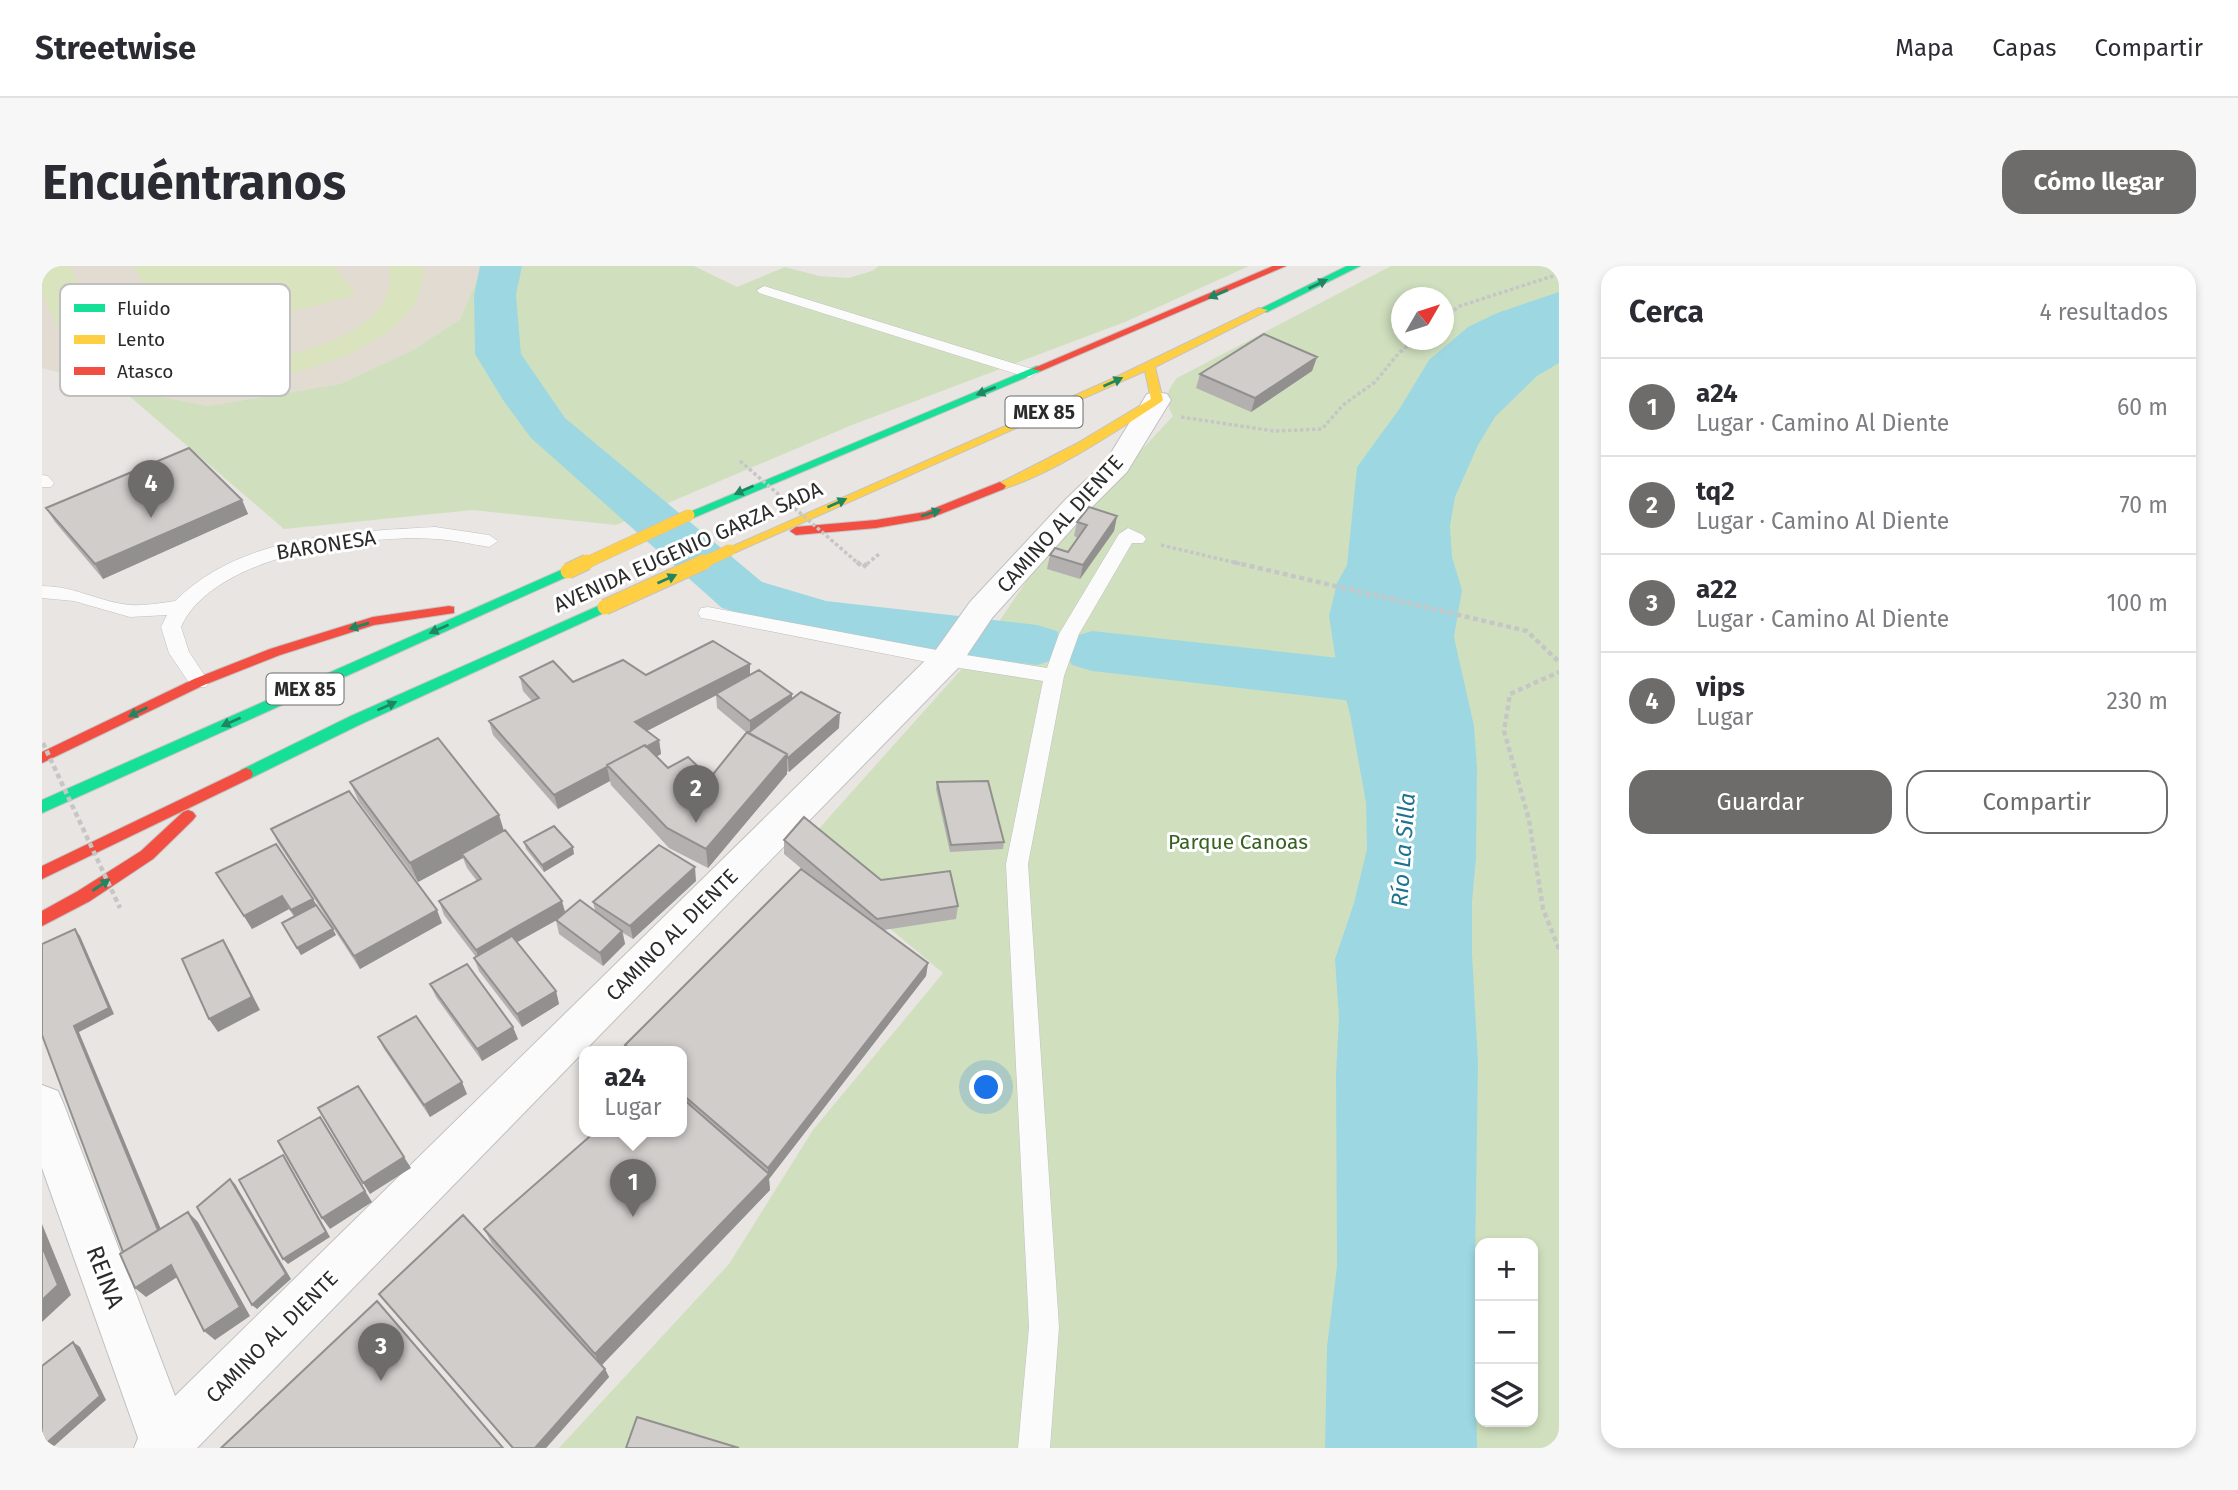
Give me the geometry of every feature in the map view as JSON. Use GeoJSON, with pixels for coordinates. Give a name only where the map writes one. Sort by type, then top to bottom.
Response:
{"type":"FeatureCollection","features":[{"type":"Feature","properties":{"kind":"highway","name":"AVENIDA EUGENIO GARZA SADA"},"geometry":{"type":"LineString","coordinates":[[42,807],[689,515],[1281,266]]}},
{"type":"Feature","properties":{"kind":"highway","name":"AVENIDA EUGENIO GARZA SADA"},"geometry":{"type":"LineString","coordinates":[[42,873],[356,720],[730,550],[1149,366],[1354,266]]}},
{"type":"Feature","properties":{"kind":"highway"},"geometry":{"type":"LineString","coordinates":[[766,534],[876,524],[928,516],[1031,473],[1115,428],[1165,408],[1149,366]]}},
{"type":"Feature","properties":{"kind":"highway"},"geometry":{"type":"LineString","coordinates":[[43,750],[275,652],[373,621],[498,603]]}},
{"type":"Feature","properties":{"kind":"highway"},"geometry":{"type":"LineString","coordinates":[[155,800],[356,720]]}},
{"type":"Feature","properties":{"kind":"highway"},"geometry":{"type":"LineString","coordinates":[[42,919],[84,896],[147,855],[215,790]]}},
{"type":"Feature","properties":{"kind":"street","name":"CAMINO AL DIENTE"},"geometry":{"type":"LineString","coordinates":[[165,1446],[947,658],[981,610],[1077,505],[1117,466],[1165,408]]}},
{"type":"Feature","properties":{"kind":"street","name":"REINA"},"geometry":{"type":"LineString","coordinates":[[42,1105],[53,1173],[165,1446]]}},
{"type":"Feature","properties":{"kind":"lane"},"geometry":{"type":"LineString","coordinates":[[764,290],[1029,373]]}},
{"type":"Feature","properties":{"kind":"lane","name":"BARONESA"},"geometry":{"type":"LineString","coordinates":[[180,607],[201,586],[261,556],[302,545],[353,537],[435,533],[489,541]]}},
{"type":"Feature","properties":{"kind":"lane"},"geometry":{"type":"LineString","coordinates":[[1034,1448],[1044,1327],[1017,864],[1054,676],[1069,634],[1128,534],[1137,539]]}},
{"type":"Feature","properties":{"kind":"lane"},"geometry":{"type":"LineString","coordinates":[[42,592],[67,592],[88,596],[125,611],[180,607],[171,627],[179,653],[199,682]]}},
{"type":"Feature","properties":{"kind":"lane"},"geometry":{"type":"LineString","coordinates":[[708,613],[1054,676]]}},
{"type":"Feature","properties":{"kind":"path"},"geometry":{"type":"LineString","coordinates":[[1454,310],[1559,274]]}},
{"type":"Feature","properties":{"kind":"path"},"geometry":{"type":"LineString","coordinates":[[1165,408],[1274,431],[1322,429],[1343,405],[1376,382],[1403,350]]}},
{"type":"Feature","properties":{"kind":"path"},"geometry":{"type":"LineString","coordinates":[[740,461],[863,567]]}},
{"type":"Feature","properties":{"kind":"path"},"geometry":{"type":"LineString","coordinates":[[1137,539],[1527,631],[1559,662]]}},
{"type":"Feature","properties":{"kind":"path"},"geometry":{"type":"LineString","coordinates":[[1559,673],[1510,694],[1504,731],[1529,820],[1543,908],[1559,949]]}},
{"type":"Feature","properties":{"kind":"path"},"geometry":{"type":"LineString","coordinates":[[43,750],[120,908]]}},
{"type":"Feature","properties":{"kind":"shaded area"},"geometry":{"type":"Polygon","coordinates":[[[42,266],[483,266],[460,319],[413,350],[340,384],[290,392],[290,284],[60,284],[60,373],[42,368],[42,266]]]}},
{"type":"Feature","properties":{"kind":"shaded area"},"geometry":{"type":"Polygon","coordinates":[[[157,396],[268,396],[208,406],[157,396]]]}},
{"type":"Feature","properties":{"kind":"green space"},"geometry":{"type":"Polygon","coordinates":[[[42,266],[70,266],[79,284],[60,284],[60,334],[42,293],[42,266]]]}},
{"type":"Feature","properties":{"kind":"green space"},"geometry":{"type":"Polygon","coordinates":[[[134,266],[335,266],[356,295],[290,312],[290,284],[143,284],[134,266]]]}},
{"type":"Feature","properties":{"kind":"green space"},"geometry":{"type":"Polygon","coordinates":[[[389,266],[422,266],[424,275],[416,304],[389,332],[348,355],[290,374],[290,354],[345,335],[372,317],[387,294],[389,266]]]}},
{"type":"Feature","properties":{"kind":"green space"},"geometry":{"type":"Polygon","coordinates":[[[483,266],[694,266],[737,287],[785,267],[819,276],[848,278],[872,271],[879,266],[1249,266],[1125,322],[852,425],[616,525],[473,510],[284,529],[129,396],[157,396],[208,406],[268,396],[290,396],[290,392],[340,384],[413,350],[460,319],[483,266]]]}},
{"type":"Feature","properties":{"kind":"green space","name":"Parque Canoas"},"geometry":{"type":"Polygon","coordinates":[[[1391,266],[1559,266],[1559,1448],[559,1448],[729,1264],[813,1130],[943,973],[798,852],[984,644],[1044,555],[1173,416],[1168,405],[1170,387],[1177,378],[1391,266]]]}},
{"type":"Feature","properties":{"kind":"water","name":"Río La Silla"},"geometry":{"type":"Polygon","coordinates":[[[1559,292],[1559,363],[1537,376],[1495,417],[1478,445],[1455,497],[1450,526],[1452,557],[1462,590],[1454,637],[1474,726],[1477,768],[1472,953],[1478,1063],[1475,1238],[1477,1448],[1325,1448],[1327,1347],[1337,1266],[1336,1074],[1339,1018],[1335,959],[1354,903],[1367,849],[1366,803],[1329,616],[1337,583],[1347,565],[1357,467],[1400,408],[1429,360],[1441,350],[1454,350],[1454,339],[1468,327],[1497,313],[1559,292]]]}},
{"type":"Feature","properties":{"kind":"building"},"geometry":{"type":"Polygon","coordinates":[[[1264,334],[1317,357],[1255,398],[1200,374],[1264,334]]]}},
{"type":"Feature","properties":{"kind":"building"},"geometry":{"type":"Polygon","coordinates":[[[189,448],[242,500],[95,564],[46,508],[189,448]]]}},
{"type":"Feature","properties":{"kind":"building"},"geometry":{"type":"Polygon","coordinates":[[[1089,507],[1117,516],[1083,565],[1050,555],[1055,548],[1068,552],[1087,525],[1077,522],[1089,507]]]}},
{"type":"Feature","properties":{"kind":"building"},"geometry":{"type":"Polygon","coordinates":[[[713,641],[750,664],[635,722],[659,740],[554,795],[489,721],[539,698],[520,677],[553,661],[573,682],[623,660],[646,675],[713,641]]]}},
{"type":"Feature","properties":{"kind":"building"},"geometry":{"type":"Polygon","coordinates":[[[759,670],[792,694],[750,721],[716,694],[759,670]]]}},
{"type":"Feature","properties":{"kind":"building"},"geometry":{"type":"Polygon","coordinates":[[[801,692],[840,713],[788,758],[787,754],[748,733],[801,692]]]}},
{"type":"Feature","properties":{"kind":"building"},"geometry":{"type":"Polygon","coordinates":[[[747,732],[787,754],[706,849],[667,828],[607,765],[645,745],[668,768],[688,757],[710,778],[747,732]]]}},
{"type":"Feature","properties":{"kind":"building"},"geometry":{"type":"Polygon","coordinates":[[[438,738],[499,815],[410,863],[350,782],[438,738]]]}},
{"type":"Feature","properties":{"kind":"building"},"geometry":{"type":"Polygon","coordinates":[[[988,781],[1004,842],[951,845],[937,782],[988,781]]]}},
{"type":"Feature","properties":{"kind":"building"},"geometry":{"type":"Polygon","coordinates":[[[349,791],[437,910],[354,956],[271,829],[349,791]]]}},
{"type":"Feature","properties":{"kind":"building"},"geometry":{"type":"Polygon","coordinates":[[[804,817],[881,880],[950,871],[958,906],[877,919],[784,840],[804,817]]]}},
{"type":"Feature","properties":{"kind":"building"},"geometry":{"type":"Polygon","coordinates":[[[554,826],[573,847],[542,865],[524,842],[554,826]]]}},
{"type":"Feature","properties":{"kind":"building"},"geometry":{"type":"Polygon","coordinates":[[[505,830],[562,901],[476,950],[439,901],[481,879],[462,854],[505,830]]]}},
{"type":"Feature","properties":{"kind":"building"},"geometry":{"type":"Polygon","coordinates":[[[276,844],[313,899],[291,910],[282,896],[244,916],[216,873],[276,844]]]}},
{"type":"Feature","properties":{"kind":"building"},"geometry":{"type":"Polygon","coordinates":[[[659,845],[695,867],[630,926],[593,902],[659,845]]]}},
{"type":"Feature","properties":{"kind":"building"},"geometry":{"type":"Polygon","coordinates":[[[801,869],[928,963],[768,1168],[687,1098],[687,1046],[625,1045],[801,869]]]}},
{"type":"Feature","properties":{"kind":"building"},"geometry":{"type":"Polygon","coordinates":[[[580,900],[622,931],[600,953],[556,920],[580,900]]]}},
{"type":"Feature","properties":{"kind":"building"},"geometry":{"type":"Polygon","coordinates":[[[316,905],[333,929],[297,948],[282,923],[316,905]]]}},
{"type":"Feature","properties":{"kind":"building"},"geometry":{"type":"Polygon","coordinates":[[[75,929],[109,1008],[74,1026],[158,1230],[123,1252],[42,1035],[42,944],[75,929]]]}},
{"type":"Feature","properties":{"kind":"building"},"geometry":{"type":"Polygon","coordinates":[[[512,936],[556,991],[517,1014],[474,958],[512,936]]]}},
{"type":"Feature","properties":{"kind":"building"},"geometry":{"type":"Polygon","coordinates":[[[223,940],[252,997],[209,1019],[182,959],[223,940]]]}},
{"type":"Feature","properties":{"kind":"building"},"geometry":{"type":"Polygon","coordinates":[[[467,964],[513,1027],[477,1049],[430,984],[467,964]]]}},
{"type":"Feature","properties":{"kind":"building"},"geometry":{"type":"Polygon","coordinates":[[[416,1016],[462,1082],[424,1105],[378,1037],[416,1016]]]}},
{"type":"Feature","properties":{"kind":"building"},"geometry":{"type":"Polygon","coordinates":[[[358,1086],[404,1157],[363,1183],[318,1108],[358,1086]]]}},
{"type":"Feature","properties":{"kind":"building"},"geometry":{"type":"Polygon","coordinates":[[[687,1102],[769,1174],[595,1354],[484,1229],[589,1137],[687,1137],[687,1102]]]}},
{"type":"Feature","properties":{"kind":"building"},"geometry":{"type":"Polygon","coordinates":[[[320,1117],[365,1191],[322,1218],[278,1141],[320,1117]]]}},
{"type":"Feature","properties":{"kind":"building"},"geometry":{"type":"Polygon","coordinates":[[[283,1155],[326,1232],[283,1259],[239,1180],[283,1155]]]}},
{"type":"Feature","properties":{"kind":"building"},"geometry":{"type":"Polygon","coordinates":[[[230,1179],[286,1274],[252,1305],[197,1207],[230,1179]]]}},
{"type":"Feature","properties":{"kind":"building"},"geometry":{"type":"Polygon","coordinates":[[[188,1212],[240,1307],[204,1331],[171,1265],[135,1288],[120,1254],[188,1212]]]}},
{"type":"Feature","properties":{"kind":"building"},"geometry":{"type":"Polygon","coordinates":[[[463,1215],[605,1369],[535,1448],[513,1448],[379,1294],[463,1215]]]}},
{"type":"Feature","properties":{"kind":"building"},"geometry":{"type":"Polygon","coordinates":[[[42,1246],[58,1285],[42,1300],[42,1246]]]}},
{"type":"Feature","properties":{"kind":"building"},"geometry":{"type":"Polygon","coordinates":[[[377,1301],[503,1448],[221,1448],[377,1301]]]}},
{"type":"Feature","properties":{"kind":"building"},"geometry":{"type":"Polygon","coordinates":[[[73,1342],[100,1396],[42,1447],[42,1366],[73,1342]]]}},
{"type":"Feature","properties":{"kind":"building"},"geometry":{"type":"Polygon","coordinates":[[[637,1417],[739,1448],[626,1448],[637,1417]]]}},
{"type":"Feature","properties":{"kind":"waterway"},"geometry":{"type":"LineString","coordinates":[[501,266],[495,295],[498,354],[520,390],[548,428],[742,595],[824,620],[1037,645]]}},
{"type":"Feature","properties":{"kind":"waterway"},"geometry":{"type":"LineString","coordinates":[[1092,651],[1404,686]]}},
{"type":"Feature","properties":{"kind":"traffic: fast"},"geometry":{"type":"LineString","coordinates":[[1263,310],[1355,266]]}},
{"type":"Feature","properties":{"kind":"traffic: fast"},"geometry":{"type":"LineString","coordinates":[[689,515],[1037,369]]}},
{"type":"Feature","properties":{"kind":"traffic: fast"},"geometry":{"type":"LineString","coordinates":[[42,807],[568,571]]}},
{"type":"Feature","properties":{"kind":"traffic: fast"},"geometry":{"type":"LineString","coordinates":[[246,774],[356,720],[605,607]]}},
{"type":"Feature","properties":{"kind":"traffic: slow"},"geometry":{"type":"LineString","coordinates":[[730,550],[1116,381],[1263,310]]}},
{"type":"Feature","properties":{"kind":"traffic: slow"},"geometry":{"type":"LineString","coordinates":[[1000,486],[1080,447],[1157,400],[1149,366]]}},
{"type":"Feature","properties":{"kind":"traffic: slow"},"geometry":{"type":"LineString","coordinates":[[568,571],[689,515]]}},
{"type":"Feature","properties":{"kind":"traffic: slow"},"geometry":{"type":"LineString","coordinates":[[605,607],[730,550]]}},
{"type":"Feature","properties":{"kind":"traffic: jam"},"geometry":{"type":"LineString","coordinates":[[1037,369],[1281,266]]}},
{"type":"Feature","properties":{"kind":"traffic: jam"},"geometry":{"type":"LineString","coordinates":[[796,531],[876,524],[928,515],[1000,486]]}},
{"type":"Feature","properties":{"kind":"traffic: jam"},"geometry":{"type":"LineString","coordinates":[[42,758],[199,682],[275,652],[373,621],[449,610]]}},
{"type":"Feature","properties":{"kind":"traffic: jam"},"geometry":{"type":"LineString","coordinates":[[42,873],[246,774]]}},
{"type":"Feature","properties":{"kind":"traffic: jam"},"geometry":{"type":"LineString","coordinates":[[42,919],[84,896],[147,855],[188,816]]}},
{"type":"Feature","properties":{"kind":"place","name":"vips"},"geometry":{"type":"Point","coordinates":[151,518]}},
{"type":"Feature","properties":{"kind":"place","name":"tq2"},"geometry":{"type":"Point","coordinates":[696,823]}},
{"type":"Feature","properties":{"kind":"place","name":"a24"},"geometry":{"type":"Point","coordinates":[633,1217]}},
{"type":"Feature","properties":{"kind":"place","name":"a22"},"geometry":{"type":"Point","coordinates":[381,1381]}}]}
